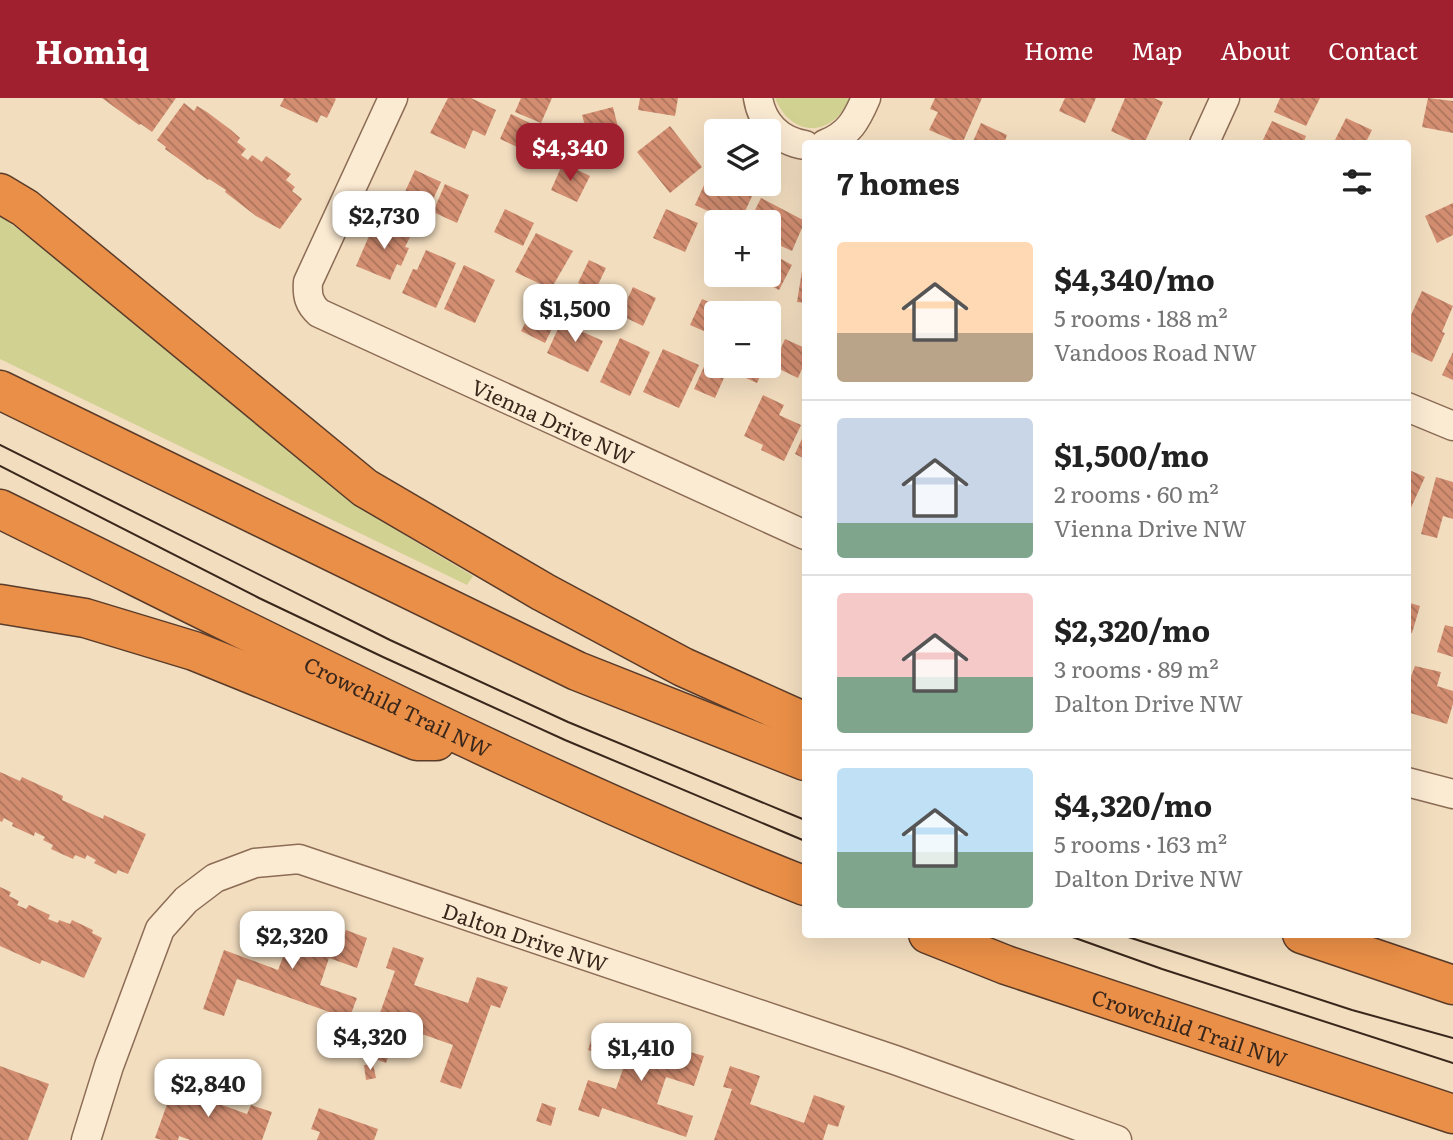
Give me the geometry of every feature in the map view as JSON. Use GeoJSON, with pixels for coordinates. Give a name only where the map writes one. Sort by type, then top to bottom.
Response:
{"type":"FeatureCollection","features":[{"type":"Feature","properties":{"kind":"highway"},"geometry":{"type":"LineString","coordinates":[[0,178],[13,201],[365,488],[554,599],[683,667],[802,721]]}},
{"type":"Feature","properties":{"kind":"highway"},"geometry":{"type":"LineString","coordinates":[[0,390],[577,671],[802,760]]}},
{"type":"Feature","properties":{"kind":"highway","name":"Crowchild Trail NW"},"geometry":{"type":"LineString","coordinates":[[0,509],[470,740],[692,841],[802,885]]}},
{"type":"Feature","properties":{"kind":"highway"},"geometry":{"type":"LineString","coordinates":[[0,604],[85,618],[194,651],[417,741],[470,740]]}},
{"type":"Feature","properties":{"kind":"highway","name":"Crowchild Trail NW"},"geometry":{"type":"LineString","coordinates":[[938,938],[1006,965],[1453,1114]]}},
{"type":"Feature","properties":{"kind":"highway"},"geometry":{"type":"LineString","coordinates":[[1314,938],[1453,985]]}},
{"type":"Feature","properties":{"kind":"street","name":"Vienna Drive NW"},"geometry":{"type":"LineString","coordinates":[[393,98],[308,282],[312,307],[319,313],[802,534]]}},
{"type":"Feature","properties":{"kind":"street"},"geometry":{"type":"LineString","coordinates":[[758,98],[761,113],[768,125],[789,141],[802,144]]}},
{"type":"Feature","properties":{"kind":"street"},"geometry":{"type":"LineString","coordinates":[[834,140],[850,129],[866,98]]}},
{"type":"Feature","properties":{"kind":"street"},"geometry":{"type":"LineString","coordinates":[[1206,140],[1225,98]]}},
{"type":"Feature","properties":{"kind":"street"},"geometry":{"type":"LineString","coordinates":[[1411,409],[1453,426]]}},
{"type":"Feature","properties":{"kind":"street"},"geometry":{"type":"LineString","coordinates":[[1411,783],[1453,794]]}},
{"type":"Feature","properties":{"kind":"street","name":"Dalton Drive NW"},"geometry":{"type":"LineString","coordinates":[[86,1140],[109,1066],[160,929],[186,900],[215,878],[255,863],[299,859],[856,1047],[1117,1140]]}},
{"type":"Feature","properties":{"kind":"green space"},"geometry":{"type":"Polygon","coordinates":[[[775,98],[850,98],[834,120],[812,128],[791,121],[775,98]]]}},
{"type":"Feature","properties":{"kind":"green space"},"geometry":{"type":"Polygon","coordinates":[[[0,216],[120,303],[326,479],[401,533],[473,576],[467,585],[0,359],[0,216]]]}},
{"type":"Feature","properties":{"kind":"building"},"geometry":{"type":"Polygon","coordinates":[[[102,98],[176,98],[152,132],[102,98]]]}},
{"type":"Feature","properties":{"kind":"building"},"geometry":{"type":"Polygon","coordinates":[[[284,98],[336,99],[327,118],[321,115],[317,123],[280,106],[284,98]]]}},
{"type":"Feature","properties":{"kind":"building"},"geometry":{"type":"Polygon","coordinates":[[[448,98],[471,98],[496,110],[485,136],[473,130],[465,149],[430,133],[448,98]]]}},
{"type":"Feature","properties":{"kind":"building"},"geometry":{"type":"Polygon","coordinates":[[[521,98],[552,98],[541,123],[515,112],[521,98]]]}},
{"type":"Feature","properties":{"kind":"building"},"geometry":{"type":"Polygon","coordinates":[[[640,98],[678,98],[675,116],[638,110],[640,98]]]}},
{"type":"Feature","properties":{"kind":"building"},"geometry":{"type":"Polygon","coordinates":[[[935,98],[982,98],[964,140],[953,140],[929,130],[938,112],[930,109],[935,98]]]}},
{"type":"Feature","properties":{"kind":"building"},"geometry":{"type":"Polygon","coordinates":[[[1065,98],[1096,98],[1085,123],[1059,111],[1065,98]]]}},
{"type":"Feature","properties":{"kind":"building"},"geometry":{"type":"Polygon","coordinates":[[[1125,98],[1154,98],[1163,102],[1146,140],[1130,140],[1111,131],[1125,98]]]}},
{"type":"Feature","properties":{"kind":"building"},"geometry":{"type":"Polygon","coordinates":[[[1280,98],[1320,98],[1306,126],[1274,112],[1280,98]]]}},
{"type":"Feature","properties":{"kind":"building"},"geometry":{"type":"Polygon","coordinates":[[[1428,98],[1453,101],[1453,133],[1422,127],[1428,98]]]}},
{"type":"Feature","properties":{"kind":"building"},"geometry":{"type":"Polygon","coordinates":[[[184,103],[194,111],[197,106],[207,112],[240,138],[237,142],[246,149],[241,155],[248,160],[252,155],[262,162],[266,156],[291,174],[286,180],[295,187],[292,191],[302,199],[280,229],[256,216],[225,192],[226,190],[165,149],[157,140],[184,103]]]}},
{"type":"Feature","properties":{"kind":"building"},"geometry":{"type":"Polygon","coordinates":[[[613,107],[620,135],[590,143],[582,115],[613,107]]]}},
{"type":"Feature","properties":{"kind":"building"},"geometry":{"type":"Polygon","coordinates":[[[511,114],[538,127],[526,151],[500,139],[511,114]]]}},
{"type":"Feature","properties":{"kind":"building"},"geometry":{"type":"Polygon","coordinates":[[[1346,118],[1372,130],[1367,140],[1335,140],[1346,118]]]}},
{"type":"Feature","properties":{"kind":"building"},"geometry":{"type":"Polygon","coordinates":[[[1272,121],[1306,136],[1304,140],[1263,140],[1272,121]]]}},
{"type":"Feature","properties":{"kind":"building"},"geometry":{"type":"Polygon","coordinates":[[[981,123],[1007,135],[1005,140],[974,140],[981,123]]]}},
{"type":"Feature","properties":{"kind":"building"},"geometry":{"type":"Polygon","coordinates":[[[670,126],[702,167],[670,193],[637,152],[670,126]]]}},
{"type":"Feature","properties":{"kind":"building"},"geometry":{"type":"Polygon","coordinates":[[[563,163],[590,176],[577,202],[551,190],[563,163]]]}},
{"type":"Feature","properties":{"kind":"building"},"geometry":{"type":"Polygon","coordinates":[[[415,170],[441,182],[430,206],[404,194],[415,170]]]}},
{"type":"Feature","properties":{"kind":"building"},"geometry":{"type":"Polygon","coordinates":[[[445,184],[469,195],[457,223],[433,212],[445,184]]]}},
{"type":"Feature","properties":{"kind":"building"},"geometry":{"type":"Polygon","coordinates":[[[704,185],[704,196],[752,196],[746,210],[706,210],[695,205],[704,185]]]}},
{"type":"Feature","properties":{"kind":"building"},"geometry":{"type":"Polygon","coordinates":[[[761,198],[802,219],[802,228],[792,251],[781,246],[781,210],[755,210],[761,198]]]}},
{"type":"Feature","properties":{"kind":"building"},"geometry":{"type":"Polygon","coordinates":[[[1453,203],[1453,235],[1437,243],[1425,216],[1453,203]]]}},
{"type":"Feature","properties":{"kind":"building"},"geometry":{"type":"Polygon","coordinates":[[[505,209],[534,223],[523,246],[494,232],[505,209]]]}},
{"type":"Feature","properties":{"kind":"building"},"geometry":{"type":"Polygon","coordinates":[[[666,209],[698,223],[685,252],[653,238],[666,209]]]}},
{"type":"Feature","properties":{"kind":"building"},"geometry":{"type":"Polygon","coordinates":[[[375,222],[410,237],[405,247],[409,248],[401,266],[397,264],[390,280],[356,266],[375,222]]]}},
{"type":"Feature","properties":{"kind":"building"},"geometry":{"type":"Polygon","coordinates":[[[536,233],[573,251],[551,289],[515,272],[536,233]]]}},
{"type":"Feature","properties":{"kind":"building"},"geometry":{"type":"Polygon","coordinates":[[[426,250],[456,263],[436,308],[402,293],[426,250]]]}},
{"type":"Feature","properties":{"kind":"building"},"geometry":{"type":"Polygon","coordinates":[[[781,259],[792,265],[781,286],[781,259]]]}},
{"type":"Feature","properties":{"kind":"building"},"geometry":{"type":"Polygon","coordinates":[[[589,260],[606,268],[595,291],[578,283],[589,260]]]}},
{"type":"Feature","properties":{"kind":"building"},"geometry":{"type":"Polygon","coordinates":[[[464,265],[495,280],[475,323],[444,309],[464,265]]]}},
{"type":"Feature","properties":{"kind":"building"},"geometry":{"type":"Polygon","coordinates":[[[802,271],[802,303],[797,302],[802,271]]]}},
{"type":"Feature","properties":{"kind":"building"},"geometry":{"type":"Polygon","coordinates":[[[556,287],[569,294],[545,343],[521,331],[531,312],[535,314],[546,291],[553,294],[556,287]]]}},
{"type":"Feature","properties":{"kind":"building"},"geometry":{"type":"Polygon","coordinates":[[[633,287],[656,298],[643,326],[620,315],[633,287]]]}},
{"type":"Feature","properties":{"kind":"building"},"geometry":{"type":"Polygon","coordinates":[[[1422,291],[1453,306],[1432,362],[1411,352],[1411,315],[1422,291]]]}},
{"type":"Feature","properties":{"kind":"building"},"geometry":{"type":"Polygon","coordinates":[[[702,299],[707,301],[704,301],[704,331],[690,325],[702,299]]]}},
{"type":"Feature","properties":{"kind":"building"},"geometry":{"type":"Polygon","coordinates":[[[568,314],[585,322],[581,331],[603,341],[588,372],[547,353],[561,322],[564,323],[568,314]]]}},
{"type":"Feature","properties":{"kind":"building"},"geometry":{"type":"Polygon","coordinates":[[[620,338],[650,352],[630,396],[600,382],[620,338]]]}},
{"type":"Feature","properties":{"kind":"building"},"geometry":{"type":"Polygon","coordinates":[[[785,339],[802,347],[802,369],[798,378],[781,370],[781,348],[785,339]]]}},
{"type":"Feature","properties":{"kind":"building"},"geometry":{"type":"Polygon","coordinates":[[[663,349],[699,365],[679,408],[643,392],[663,349]]]}},
{"type":"Feature","properties":{"kind":"building"},"geometry":{"type":"Polygon","coordinates":[[[1453,352],[1453,380],[1442,375],[1453,352]]]}},
{"type":"Feature","properties":{"kind":"building"},"geometry":{"type":"Polygon","coordinates":[[[704,366],[704,378],[724,378],[715,398],[694,389],[704,366]]]}},
{"type":"Feature","properties":{"kind":"building"},"geometry":{"type":"Polygon","coordinates":[[[746,378],[759,378],[757,383],[746,378]]]}},
{"type":"Feature","properties":{"kind":"building"},"geometry":{"type":"Polygon","coordinates":[[[763,395],[784,405],[779,415],[801,425],[784,461],[761,450],[763,445],[744,436],[763,395]]]}},
{"type":"Feature","properties":{"kind":"building"},"geometry":{"type":"Polygon","coordinates":[[[802,439],[802,458],[795,454],[802,439]]]}},
{"type":"Feature","properties":{"kind":"building"},"geometry":{"type":"Polygon","coordinates":[[[1411,471],[1425,477],[1411,508],[1411,471]]]}},
{"type":"Feature","properties":{"kind":"building"},"geometry":{"type":"Polygon","coordinates":[[[1436,477],[1453,482],[1453,519],[1443,516],[1437,538],[1421,534],[1436,477]]]}},
{"type":"Feature","properties":{"kind":"building"},"geometry":{"type":"Polygon","coordinates":[[[1411,603],[1420,606],[1411,633],[1411,603]]]}},
{"type":"Feature","properties":{"kind":"building"},"geometry":{"type":"Polygon","coordinates":[[[1445,625],[1453,627],[1453,657],[1437,652],[1445,625]]]}},
{"type":"Feature","properties":{"kind":"building"},"geometry":{"type":"Polygon","coordinates":[[[1415,666],[1441,672],[1437,686],[1453,691],[1453,704],[1447,724],[1411,713],[1411,676],[1415,666]]]}},
{"type":"Feature","properties":{"kind":"building"},"geometry":{"type":"Polygon","coordinates":[[[0,772],[20,781],[22,777],[103,819],[104,815],[146,834],[128,874],[118,870],[116,874],[94,863],[96,860],[87,855],[85,859],[75,855],[73,859],[51,849],[53,845],[43,840],[45,837],[35,832],[34,836],[12,826],[13,823],[4,818],[0,821],[0,772]]]}},
{"type":"Feature","properties":{"kind":"building"},"geometry":{"type":"Polygon","coordinates":[[[0,887],[11,892],[9,896],[19,901],[17,905],[26,909],[29,905],[50,915],[48,919],[58,923],[59,920],[70,924],[72,920],[93,930],[92,933],[102,938],[84,978],[42,960],[40,964],[0,946],[0,887]]]}},
{"type":"Feature","properties":{"kind":"building"},"geometry":{"type":"Polygon","coordinates":[[[286,919],[343,939],[346,930],[367,938],[357,968],[329,958],[320,985],[357,998],[349,1019],[237,979],[224,1016],[203,1009],[224,950],[278,970],[288,944],[279,940],[286,919]]]}},
{"type":"Feature","properties":{"kind":"building"},"geometry":{"type":"Polygon","coordinates":[[[393,947],[424,958],[414,985],[468,1003],[477,977],[508,987],[500,1008],[491,1005],[461,1089],[440,1082],[453,1045],[399,1026],[386,1063],[365,1055],[395,971],[386,968],[393,947]]]}},
{"type":"Feature","properties":{"kind":"building"},"geometry":{"type":"Polygon","coordinates":[[[595,1029],[680,1058],[683,1050],[704,1056],[694,1086],[666,1077],[657,1104],[693,1116],[686,1137],[602,1108],[599,1117],[578,1110],[588,1080],[616,1089],[625,1063],[588,1050],[595,1029]]]}},
{"type":"Feature","properties":{"kind":"building"},"geometry":{"type":"Polygon","coordinates":[[[373,1064],[376,1078],[366,1080],[364,1065],[373,1064]]]}},
{"type":"Feature","properties":{"kind":"building"},"geometry":{"type":"Polygon","coordinates":[[[0,1066],[49,1084],[28,1140],[0,1140],[0,1066]]]}},
{"type":"Feature","properties":{"kind":"building"},"geometry":{"type":"Polygon","coordinates":[[[730,1066],[760,1076],[750,1104],[804,1123],[814,1095],[845,1106],[838,1127],[828,1124],[823,1140],[714,1140],[732,1089],[723,1087],[730,1066]]]}},
{"type":"Feature","properties":{"kind":"building"},"geometry":{"type":"Polygon","coordinates":[[[176,1079],[197,1086],[194,1095],[247,1114],[251,1105],[272,1112],[262,1140],[190,1140],[179,1136],[178,1140],[155,1138],[176,1079]]]}},
{"type":"Feature","properties":{"kind":"building"},"geometry":{"type":"Polygon","coordinates":[[[542,1103],[556,1108],[551,1126],[536,1121],[542,1103]]]}},
{"type":"Feature","properties":{"kind":"building"},"geometry":{"type":"Polygon","coordinates":[[[319,1108],[378,1129],[374,1140],[317,1140],[320,1132],[311,1129],[319,1108]]]}},
{"type":"Feature","properties":{"kind":"tram line"},"geometry":{"type":"LineString","coordinates":[[0,445],[390,640],[568,722],[802,819]]}},
{"type":"Feature","properties":{"kind":"tram line"},"geometry":{"type":"LineString","coordinates":[[0,466],[259,598],[383,657],[565,740],[802,840]]}},
{"type":"Feature","properties":{"kind":"tram line"},"geometry":{"type":"LineString","coordinates":[[1075,938],[1162,969],[1453,1063]]}},
{"type":"Feature","properties":{"kind":"tram line"},"geometry":{"type":"LineString","coordinates":[[1131,938],[1352,1010],[1453,1038]]}}]}
